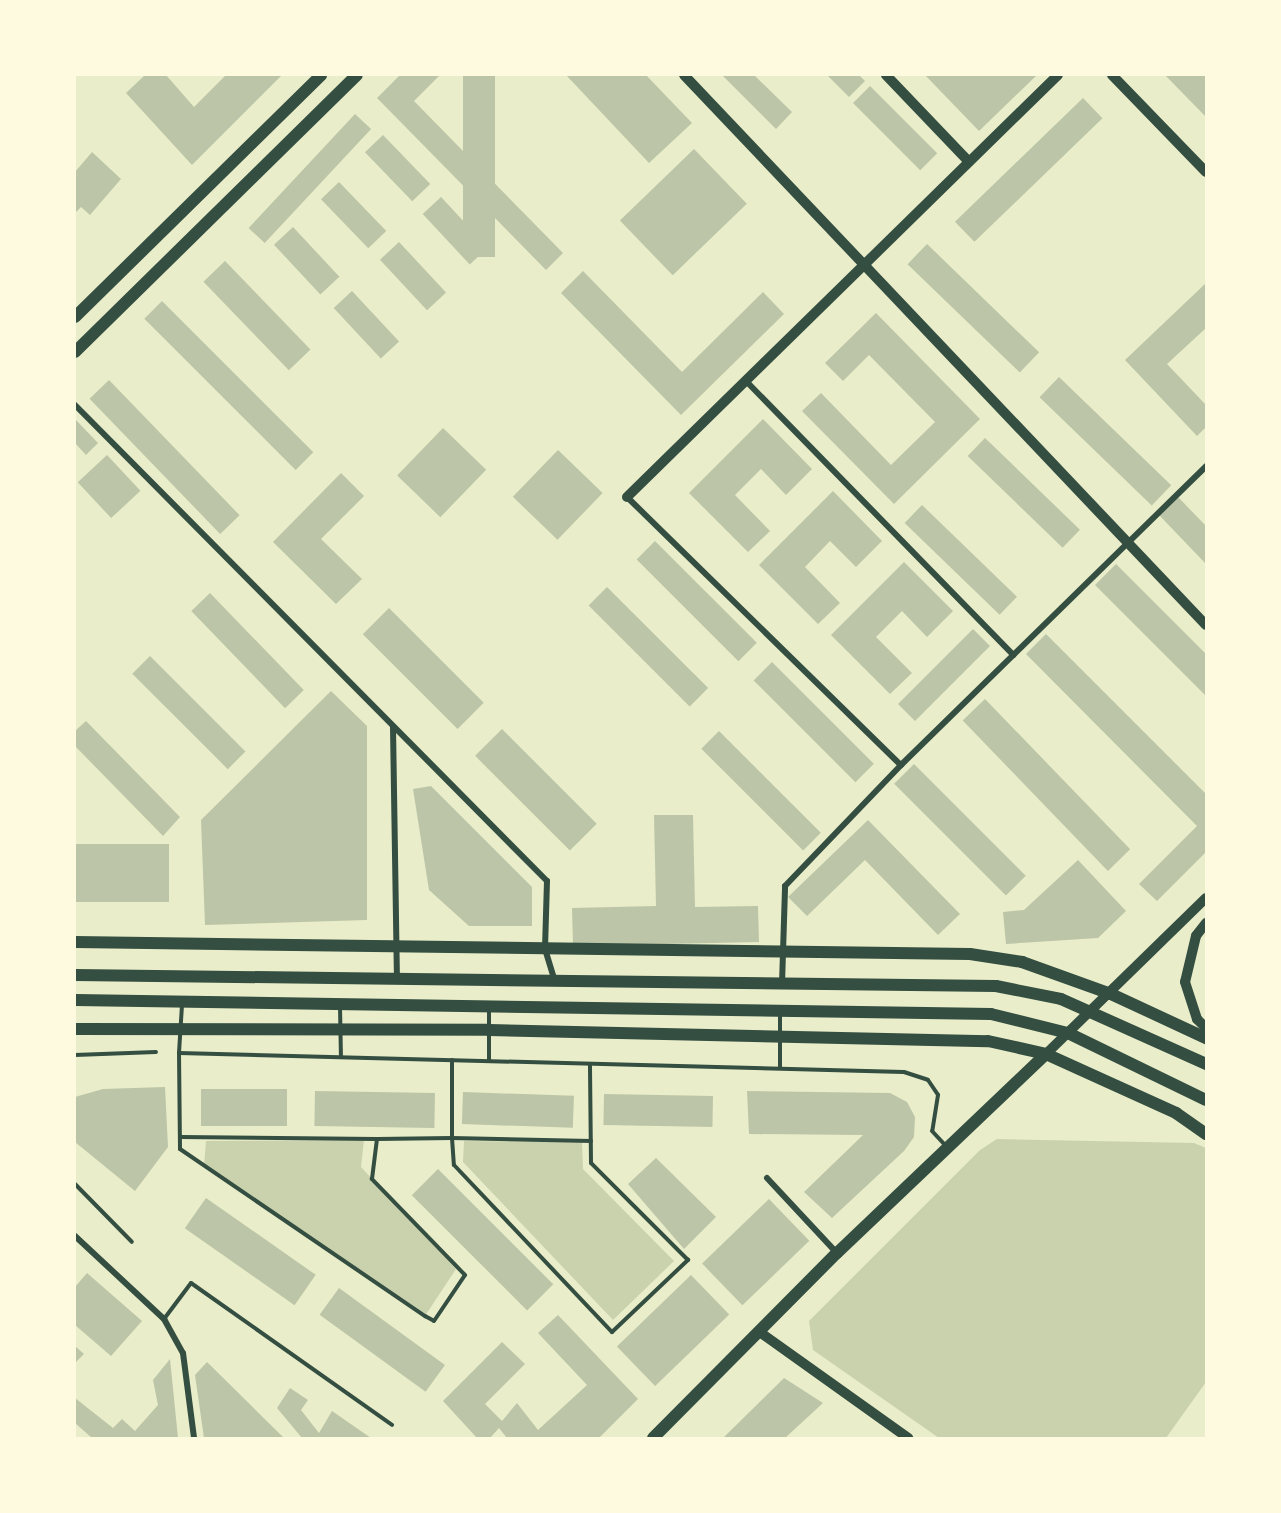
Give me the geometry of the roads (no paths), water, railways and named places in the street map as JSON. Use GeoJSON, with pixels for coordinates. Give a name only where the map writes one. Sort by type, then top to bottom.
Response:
{"type":"FeatureCollection","features":[{"type":"Feature","properties":{"kind":"main road"},"geometry":{"type":"LineString","coordinates":[[75,317],[321,75]]}},
{"type":"Feature","properties":{"kind":"main road"},"geometry":{"type":"LineString","coordinates":[[75,352],[357,75]]}},
{"type":"Feature","properties":{"kind":"main road"},"geometry":{"type":"LineString","coordinates":[[75,942],[397,945],[996,956],[1111,994],[1206,1038]]}},
{"type":"Feature","properties":{"kind":"main road"},"geometry":{"type":"LineString","coordinates":[[75,975],[554,978],[782,985],[996,986],[1032,991],[1092,1010],[1206,1064]]}},
{"type":"Feature","properties":{"kind":"main road"},"geometry":{"type":"LineString","coordinates":[[75,1000],[489,1004],[991,1014],[1068,1033],[1206,1100]]}},
{"type":"Feature","properties":{"kind":"main road"},"geometry":{"type":"LineString","coordinates":[[75,1029],[340,1028],[964,1039],[1046,1054],[1176,1113],[1206,1134]]}},
{"type":"Feature","properties":{"kind":"main road"},"geometry":{"type":"LineString","coordinates":[[653,1438],[761,1333],[837,1253],[1046,1054]]}},
{"type":"Feature","properties":{"kind":"street"},"geometry":{"type":"LineString","coordinates":[[684,75],[862,267],[1206,625]]}},
{"type":"Feature","properties":{"kind":"street"},"geometry":{"type":"LineString","coordinates":[[886,75],[969,162]]}},
{"type":"Feature","properties":{"kind":"street"},"geometry":{"type":"LineString","coordinates":[[901,765],[627,496],[1058,75]]}},
{"type":"Feature","properties":{"kind":"street"},"geometry":{"type":"LineString","coordinates":[[1112,75],[1206,172]]}},
{"type":"Feature","properties":{"kind":"street"},"geometry":{"type":"LineString","coordinates":[[746,381],[1013,655]]}},
{"type":"Feature","properties":{"kind":"street"},"geometry":{"type":"LineString","coordinates":[[75,405],[547,881],[545,949],[554,978]]}},
{"type":"Feature","properties":{"kind":"street"},"geometry":{"type":"LineString","coordinates":[[782,985],[785,886],[901,765],[1125,542],[1206,466]]}},
{"type":"Feature","properties":{"kind":"street"},"geometry":{"type":"LineString","coordinates":[[393,727],[397,977]]}},
{"type":"Feature","properties":{"kind":"street"},"geometry":{"type":"LineString","coordinates":[[1046,1054],[1111,994],[1206,898]]}},
{"type":"Feature","properties":{"kind":"street"},"geometry":{"type":"LineString","coordinates":[[1206,923],[1196,936],[1185,982],[1197,1019],[1206,1028]]}},
{"type":"Feature","properties":{"kind":"street"},"geometry":{"type":"LineString","coordinates":[[767,1178],[837,1253]]}},
{"type":"Feature","properties":{"kind":"street"},"geometry":{"type":"LineString","coordinates":[[75,1236],[164,1319],[183,1353],[194,1438]]}},
{"type":"Feature","properties":{"kind":"street"},"geometry":{"type":"LineString","coordinates":[[761,1333],[908,1438]]}},
{"type":"Feature","properties":{"kind":"lane"},"geometry":{"type":"LineString","coordinates":[[75,1000],[75,1006]]}},
{"type":"Feature","properties":{"kind":"lane"},"geometry":{"type":"LineString","coordinates":[[182,1001],[179,1053],[180,1149],[434,1321],[465,1275],[372,1179],[376,1139]]}},
{"type":"Feature","properties":{"kind":"lane"},"geometry":{"type":"LineString","coordinates":[[340,1002],[341,1057]]}},
{"type":"Feature","properties":{"kind":"lane"},"geometry":{"type":"LineString","coordinates":[[489,1004],[489,1061]]}},
{"type":"Feature","properties":{"kind":"lane"},"geometry":{"type":"LineString","coordinates":[[780,1009],[780,1067]]}},
{"type":"Feature","properties":{"kind":"lane"},"geometry":{"type":"LineString","coordinates":[[75,1054],[156,1052]]}},
{"type":"Feature","properties":{"kind":"lane"},"geometry":{"type":"LineString","coordinates":[[179,1053],[904,1072],[928,1080],[938,1095],[932,1131],[947,1147]]}},
{"type":"Feature","properties":{"kind":"lane"},"geometry":{"type":"LineString","coordinates":[[452,1060],[454,1165],[612,1332],[688,1260],[591,1163],[590,1064]]}},
{"type":"Feature","properties":{"kind":"lane"},"geometry":{"type":"LineString","coordinates":[[180,1137],[591,1141]]}},
{"type":"Feature","properties":{"kind":"lane"},"geometry":{"type":"LineString","coordinates":[[75,1184],[132,1242]]}},
{"type":"Feature","properties":{"kind":"lane"},"geometry":{"type":"LineString","coordinates":[[164,1319],[191,1283],[392,1425]]}}]}
